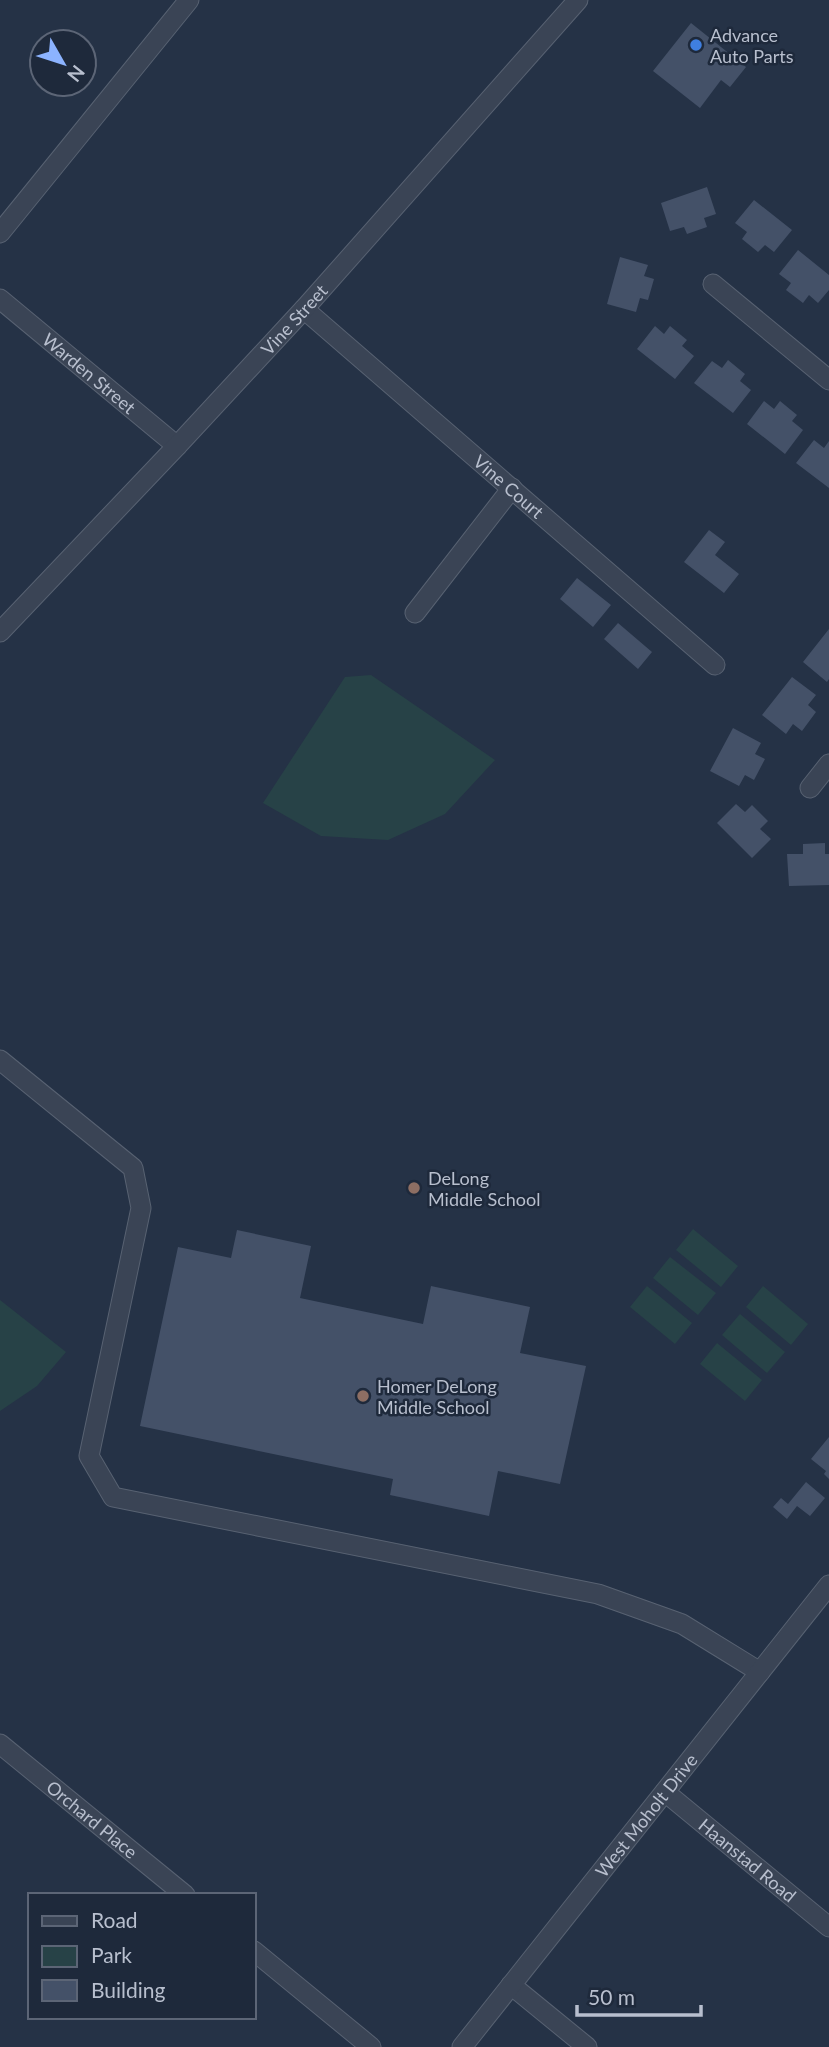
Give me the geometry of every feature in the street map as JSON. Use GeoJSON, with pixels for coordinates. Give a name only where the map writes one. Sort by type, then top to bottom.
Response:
{"type":"FeatureCollection","features":[{"type":"Feature","properties":{"kind":"street"},"geometry":{"type":"LineString","coordinates":[[0,233],[189,0]]}},
{"type":"Feature","properties":{"kind":"street","name":"Vine Street"},"geometry":{"type":"LineString","coordinates":[[0,632],[304,309],[578,0]]}},
{"type":"Feature","properties":{"kind":"street"},"geometry":{"type":"LineString","coordinates":[[713,284],[829,380]]}},
{"type":"Feature","properties":{"kind":"street","name":"Warden Street"},"geometry":{"type":"LineString","coordinates":[[0,299],[177,446]]}},
{"type":"Feature","properties":{"kind":"street","name":"Vine Court"},"geometry":{"type":"LineString","coordinates":[[304,309],[715,664]]}},
{"type":"Feature","properties":{"kind":"street"},"geometry":{"type":"LineString","coordinates":[[415,613],[512,488]]}},
{"type":"Feature","properties":{"kind":"street"},"geometry":{"type":"LineString","coordinates":[[810,788],[829,764]]}},
{"type":"Feature","properties":{"kind":"street"},"geometry":{"type":"LineString","coordinates":[[0,1060],[133,1168],[141,1208],[89,1456],[113,1497],[598,1594],[682,1624],[760,1672]]}},
{"type":"Feature","properties":{"kind":"street","name":"West Moholt Drive"},"geometry":{"type":"LineString","coordinates":[[462,2047],[829,1585]]}},
{"type":"Feature","properties":{"kind":"street","name":"Orchard Place"},"geometry":{"type":"LineString","coordinates":[[0,1744],[183,1893]]}},
{"type":"Feature","properties":{"kind":"street","name":"Haanstad Road"},"geometry":{"type":"LineString","coordinates":[[665,1793],[829,1927]]}},
{"type":"Feature","properties":{"kind":"street"},"geometry":{"type":"LineString","coordinates":[[256,1953],[371,2047]]}},
{"type":"Feature","properties":{"kind":"street"},"geometry":{"type":"LineString","coordinates":[[511,1985],[587,2047]]}},
{"type":"Feature","properties":{"kind":"green space"},"geometry":{"type":"Polygon","coordinates":[[[371,675],[495,760],[445,814],[388,840],[321,836],[263,803],[345,677],[371,675]]]}},
{"type":"Feature","properties":{"kind":"green space"},"geometry":{"type":"Polygon","coordinates":[[[693,1229],[738,1266],[721,1287],[676,1250],[693,1229]]]}},
{"type":"Feature","properties":{"kind":"green space"},"geometry":{"type":"Polygon","coordinates":[[[670,1257],[716,1293],[698,1315],[653,1278],[670,1257]]]}},
{"type":"Feature","properties":{"kind":"green space"},"geometry":{"type":"Polygon","coordinates":[[[647,1286],[692,1323],[675,1344],[630,1307],[647,1286]]]}},
{"type":"Feature","properties":{"kind":"green space"},"geometry":{"type":"Polygon","coordinates":[[[763,1286],[808,1324],[791,1345],[746,1307],[763,1286]]]}},
{"type":"Feature","properties":{"kind":"green space"},"geometry":{"type":"Polygon","coordinates":[[[0,1300],[66,1352],[37,1386],[0,1411],[0,1300]]]}},
{"type":"Feature","properties":{"kind":"green space"},"geometry":{"type":"Polygon","coordinates":[[[740,1314],[785,1352],[767,1373],[722,1335],[740,1314]]]}},
{"type":"Feature","properties":{"kind":"green space"},"geometry":{"type":"Polygon","coordinates":[[[717,1343],[762,1380],[745,1401],[700,1364],[717,1343]]]}},
{"type":"Feature","properties":{"kind":"building","name":"Advance Auto Parts"},"geometry":{"type":"Polygon","coordinates":[[[691,23],[746,67],[730,87],[721,80],[700,108],[653,71],[691,23]]]}},
{"type":"Feature","properties":{"kind":"building"},"geometry":{"type":"Polygon","coordinates":[[[707,187],[716,214],[704,218],[707,227],[687,234],[684,227],[670,231],[661,203],[707,187]]]}},
{"type":"Feature","properties":{"kind":"building"},"geometry":{"type":"Polygon","coordinates":[[[754,200],[792,230],[774,252],[765,245],[758,252],[742,239],[747,232],[735,223],[754,200]]]}},
{"type":"Feature","properties":{"kind":"building"},"geometry":{"type":"Polygon","coordinates":[[[798,250],[829,275],[829,290],[818,303],[809,295],[803,303],[786,290],[791,283],[779,274],[798,250]]]}},
{"type":"Feature","properties":{"kind":"building"},"geometry":{"type":"Polygon","coordinates":[[[620,257],[648,265],[644,276],[654,279],[648,300],[640,298],[636,312],[607,304],[620,257]]]}},
{"type":"Feature","properties":{"kind":"building"},"geometry":{"type":"Polygon","coordinates":[[[655,326],[664,334],[670,326],[687,340],[682,346],[694,356],[675,379],[637,349],[655,326]]]}},
{"type":"Feature","properties":{"kind":"building"},"geometry":{"type":"Polygon","coordinates":[[[728,360],[745,374],[740,381],[751,390],[733,413],[694,383],[712,361],[722,368],[728,360]]]}},
{"type":"Feature","properties":{"kind":"building"},"geometry":{"type":"Polygon","coordinates":[[[764,401],[774,409],[780,401],[797,415],[792,421],[803,430],[785,454],[747,424],[764,401]]]}},
{"type":"Feature","properties":{"kind":"building"},"geometry":{"type":"Polygon","coordinates":[[[814,440],[824,448],[829,441],[829,488],[796,463],[814,440]]]}},
{"type":"Feature","properties":{"kind":"building"},"geometry":{"type":"Polygon","coordinates":[[[709,530],[725,542],[715,555],[739,574],[724,593],[684,562],[709,530]]]}},
{"type":"Feature","properties":{"kind":"building"},"geometry":{"type":"Polygon","coordinates":[[[577,578],[611,605],[593,627],[560,599],[577,578]]]}},
{"type":"Feature","properties":{"kind":"building"},"geometry":{"type":"Polygon","coordinates":[[[618,623],[652,652],[638,669],[604,639],[618,623]]]}},
{"type":"Feature","properties":{"kind":"building"},"geometry":{"type":"Polygon","coordinates":[[[829,629],[829,679],[827,682],[803,662],[829,629]]]}},
{"type":"Feature","properties":{"kind":"building"},"geometry":{"type":"Polygon","coordinates":[[[792,677],[816,695],[808,705],[816,712],[802,731],[793,724],[786,734],[762,715],[792,677]]]}},
{"type":"Feature","properties":{"kind":"building"},"geometry":{"type":"Polygon","coordinates":[[[733,728],[761,743],[755,754],[765,759],[754,780],[745,775],[739,786],[710,771],[733,728]]]}},
{"type":"Feature","properties":{"kind":"building"},"geometry":{"type":"Polygon","coordinates":[[[736,804],[745,812],[752,805],[768,821],[760,829],[771,839],[752,858],[717,823],[736,804]]]}},
{"type":"Feature","properties":{"kind":"building"},"geometry":{"type":"Polygon","coordinates":[[[825,843],[825,854],[829,854],[829,885],[789,886],[787,854],[803,854],[803,844],[825,843]]]}},
{"type":"Feature","properties":{"kind":"building","name":"Homer DeLong Middle School"},"geometry":{"type":"Polygon","coordinates":[[[237,1230],[311,1246],[300,1298],[423,1324],[431,1286],[530,1307],[520,1353],[586,1366],[560,1484],[498,1471],[489,1516],[390,1495],[393,1479],[140,1426],[178,1247],[231,1258],[237,1230]]]}},
{"type":"Feature","properties":{"kind":"building"},"geometry":{"type":"Polygon","coordinates":[[[829,1437],[829,1479],[824,1474],[826,1471],[811,1459],[829,1437]]]}},
{"type":"Feature","properties":{"kind":"building"},"geometry":{"type":"Polygon","coordinates":[[[806,1482],[825,1498],[810,1516],[797,1506],[787,1519],[773,1507],[781,1498],[788,1504],[806,1482]]]}},
{"type":"Feature","properties":{"kind":"place","name":"Advance Auto Parts"},"geometry":{"type":"Point","coordinates":[696,45]}},
{"type":"Feature","properties":{"kind":"place","name":"DeLong Middle School"},"geometry":{"type":"Point","coordinates":[414,1188]}},
{"type":"Feature","properties":{"kind":"place","name":"Homer DeLong Middle School"},"geometry":{"type":"Point","coordinates":[363,1396]}}]}
